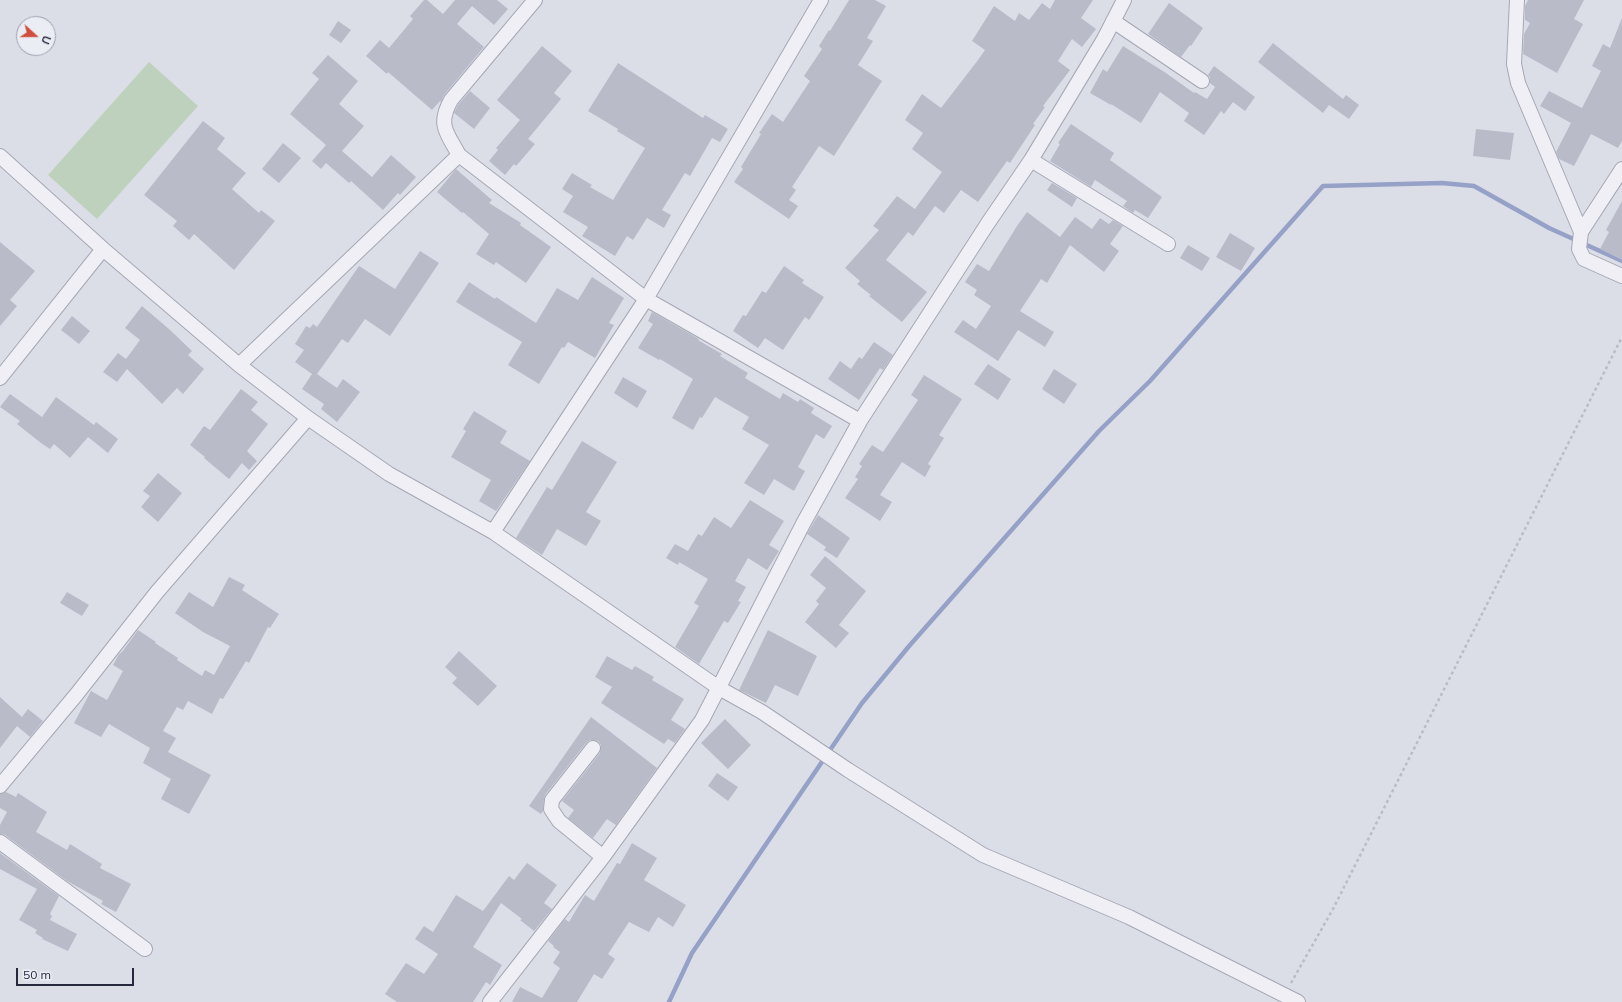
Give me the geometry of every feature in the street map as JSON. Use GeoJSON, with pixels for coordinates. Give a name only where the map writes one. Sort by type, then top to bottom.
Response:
{"type":"FeatureCollection","features":[{"type":"Feature","properties":{"kind":"street"},"geometry":{"type":"LineString","coordinates":[[535,0],[456,94],[445,111],[445,131],[459,155],[646,298],[860,421]]}},
{"type":"Feature","properties":{"kind":"street"},"geometry":{"type":"LineString","coordinates":[[493,532],[646,298],[821,0]]}},
{"type":"Feature","properties":{"kind":"street"},"geometry":{"type":"LineString","coordinates":[[1517,0],[1514,64],[1518,83],[1579,239],[1584,259],[1622,276]]}},
{"type":"Feature","properties":{"kind":"street"},"geometry":{"type":"LineString","coordinates":[[490,1002],[603,857],[702,720],[804,522],[860,421],[988,223],[1031,160],[1104,39],[1118,2]]}},
{"type":"Feature","properties":{"kind":"street"},"geometry":{"type":"LineString","coordinates":[[1112,21],[1202,81]]}},
{"type":"Feature","properties":{"kind":"street"},"geometry":{"type":"LineString","coordinates":[[239,366],[459,155]]}},
{"type":"Feature","properties":{"kind":"street"},"geometry":{"type":"LineString","coordinates":[[0,156],[103,249],[239,366],[308,418],[389,474],[493,532],[719,688],[762,712],[848,770],[983,855],[1129,917],[1298,1002]]}},
{"type":"Feature","properties":{"kind":"street"},"geometry":{"type":"LineString","coordinates":[[1031,160],[1168,244]]}},
{"type":"Feature","properties":{"kind":"street"},"geometry":{"type":"LineString","coordinates":[[1579,239],[1622,169]]}},
{"type":"Feature","properties":{"kind":"street"},"geometry":{"type":"LineString","coordinates":[[0,378],[103,249]]}},
{"type":"Feature","properties":{"kind":"street"},"geometry":{"type":"LineString","coordinates":[[0,786],[76,695],[157,592],[308,418]]}},
{"type":"Feature","properties":{"kind":"street"},"geometry":{"type":"LineString","coordinates":[[593,748],[555,796],[551,805],[551,810],[559,821],[603,857]]}},
{"type":"Feature","properties":{"kind":"street"},"geometry":{"type":"LineString","coordinates":[[0,842],[145,948]]}},
{"type":"Feature","properties":{"kind":"path"},"geometry":{"type":"LineString","coordinates":[[1284,995],[1333,909],[1622,337]]}},
{"type":"Feature","properties":{"kind":"green space"},"geometry":{"type":"Polygon","coordinates":[[[149,62],[198,106],[97,219],[48,175],[149,62]]]}},
{"type":"Feature","properties":{"kind":"building"},"geometry":{"type":"Polygon","coordinates":[[[424,0],[427,0],[443,14],[455,0],[497,0],[508,9],[494,25],[472,6],[457,24],[484,47],[444,95],[441,102],[440,101],[432,110],[388,72],[387,74],[366,56],[380,40],[389,48],[413,19],[410,16],[424,0]]]}},
{"type":"Feature","properties":{"kind":"building"},"geometry":{"type":"Polygon","coordinates":[[[849,0],[875,0],[886,6],[867,38],[873,41],[858,65],[882,81],[834,156],[819,146],[792,187],[796,190],[789,200],[798,206],[789,219],[734,182],[743,169],[741,167],[761,134],[759,133],[772,114],[783,122],[810,81],[804,76],[822,49],[819,46],[849,0]]]}},
{"type":"Feature","properties":{"kind":"building"},"geometry":{"type":"Polygon","coordinates":[[[1055,0],[1093,0],[1081,18],[1096,29],[1082,47],[1072,39],[1058,61],[1070,70],[1043,106],[1045,107],[1033,124],[1035,125],[1010,163],[1007,161],[978,202],[961,190],[944,213],[935,206],[913,236],[908,232],[886,260],[927,292],[902,322],[869,296],[871,295],[857,284],[860,281],[845,268],[879,230],[873,226],[897,196],[915,209],[942,172],[912,149],[923,133],[905,120],[922,94],[941,108],[985,50],[972,41],[994,6],[1015,21],[1019,13],[1029,20],[1042,3],[1050,9],[1055,0]]]}},
{"type":"Feature","properties":{"kind":"building"},"geometry":{"type":"Polygon","coordinates":[[[1528,0],[1584,0],[1574,19],[1583,24],[1557,73],[1523,54],[1524,34],[1530,23],[1525,20],[1525,6],[1528,0]]]}},
{"type":"Feature","properties":{"kind":"building"},"geometry":{"type":"Polygon","coordinates":[[[1169,3],[1203,28],[1191,46],[1190,45],[1181,57],[1148,34],[1169,3]]]}},
{"type":"Feature","properties":{"kind":"building"},"geometry":{"type":"Polygon","coordinates":[[[1622,18],[1622,141],[1618,148],[1591,134],[1574,166],[1559,159],[1556,152],[1571,123],[1540,106],[1549,91],[1582,108],[1601,71],[1592,66],[1603,44],[1610,48],[1622,18]]]}},
{"type":"Feature","properties":{"kind":"building"},"geometry":{"type":"Polygon","coordinates":[[[338,21],[351,30],[341,43],[329,35],[338,21]]]}},
{"type":"Feature","properties":{"kind":"building"},"geometry":{"type":"Polygon","coordinates":[[[1273,43],[1343,99],[1346,95],[1359,105],[1349,119],[1329,105],[1323,113],[1258,62],[1273,43]]]}},
{"type":"Feature","properties":{"kind":"building"},"geometry":{"type":"Polygon","coordinates":[[[542,46],[572,71],[554,93],[561,99],[528,139],[535,144],[516,166],[514,164],[505,175],[489,161],[498,150],[496,148],[520,120],[497,100],[542,46]]]}},
{"type":"Feature","properties":{"kind":"building"},"geometry":{"type":"Polygon","coordinates":[[[1123,46],[1166,73],[1194,93],[1195,92],[1207,99],[1215,87],[1210,83],[1210,78],[1208,75],[1214,66],[1255,97],[1245,111],[1233,102],[1224,114],[1221,111],[1204,135],[1184,121],[1189,113],[1160,92],[1141,123],[1090,93],[1103,69],[1107,72],[1123,46]]]}},
{"type":"Feature","properties":{"kind":"building"},"geometry":{"type":"Polygon","coordinates":[[[328,55],[358,81],[339,104],[364,126],[342,151],[372,177],[391,155],[416,177],[400,195],[398,193],[383,210],[351,181],[349,183],[326,163],[321,169],[312,161],[326,145],[290,114],[319,79],[312,73],[328,55]]]}},
{"type":"Feature","properties":{"kind":"building"},"geometry":{"type":"Polygon","coordinates":[[[618,63],[703,118],[705,115],[728,129],[720,142],[712,138],[690,176],[685,173],[662,210],[671,215],[664,228],[647,218],[633,240],[627,236],[615,256],[582,236],[588,227],[563,212],[573,196],[562,189],[572,173],[592,185],[590,187],[613,200],[645,148],[617,131],[618,129],[588,111],[618,63]]]}},
{"type":"Feature","properties":{"kind":"building"},"geometry":{"type":"Polygon","coordinates":[[[470,91],[490,108],[474,129],[454,113],[458,105],[470,91]]]}},
{"type":"Feature","properties":{"kind":"building"},"geometry":{"type":"Polygon","coordinates":[[[203,121],[225,138],[217,149],[246,173],[232,189],[259,213],[261,210],[275,221],[234,270],[194,234],[189,240],[173,226],[177,221],[144,195],[203,121]]]}},
{"type":"Feature","properties":{"kind":"building"},"geometry":{"type":"Polygon","coordinates":[[[1071,124],[1114,153],[1110,160],[1162,197],[1148,218],[1135,210],[1133,213],[1123,206],[1127,201],[1095,180],[1091,187],[1050,161],[1060,144],[1058,143],[1071,124]]]}},
{"type":"Feature","properties":{"kind":"building"},"geometry":{"type":"Polygon","coordinates":[[[1476,129],[1514,133],[1510,160],[1473,156],[1476,129]]]}},
{"type":"Feature","properties":{"kind":"building"},"geometry":{"type":"Polygon","coordinates":[[[283,143],[301,158],[279,183],[262,169],[283,143]]]}},
{"type":"Feature","properties":{"kind":"building"},"geometry":{"type":"Polygon","coordinates":[[[456,169],[492,200],[489,203],[521,223],[520,225],[551,247],[526,283],[496,262],[494,265],[476,254],[489,234],[437,192],[456,169]]]}},
{"type":"Feature","properties":{"kind":"building"},"geometry":{"type":"Polygon","coordinates":[[[1052,183],[1077,198],[1072,207],[1047,190],[1052,183]]]}},
{"type":"Feature","properties":{"kind":"building"},"geometry":{"type":"Polygon","coordinates":[[[1622,201],[1622,260],[1600,249],[1609,232],[1606,230],[1622,201]]]}},
{"type":"Feature","properties":{"kind":"building"},"geometry":{"type":"Polygon","coordinates":[[[1027,212],[1060,237],[1075,217],[1092,229],[1100,218],[1109,224],[1113,220],[1123,226],[1110,244],[1119,251],[1104,272],[1070,245],[1047,283],[1041,279],[1020,311],[1054,332],[1045,347],[1018,330],[998,361],[954,332],[963,320],[976,329],[991,306],[974,295],[977,290],[965,282],[977,264],[989,271],[1027,212]]]}},
{"type":"Feature","properties":{"kind":"building"},"geometry":{"type":"Polygon","coordinates":[[[1230,233],[1255,248],[1241,271],[1216,257],[1230,233]]]}},
{"type":"Feature","properties":{"kind":"building"},"geometry":{"type":"Polygon","coordinates":[[[0,242],[35,271],[10,300],[17,306],[0,326],[0,242]]]}},
{"type":"Feature","properties":{"kind":"building"},"geometry":{"type":"Polygon","coordinates":[[[1188,245],[1210,258],[1202,271],[1180,258],[1188,245]]]}},
{"type":"Feature","properties":{"kind":"building"},"geometry":{"type":"Polygon","coordinates":[[[420,251],[439,263],[390,336],[365,319],[348,343],[342,339],[317,374],[337,388],[343,379],[360,392],[337,422],[321,409],[324,404],[302,389],[312,374],[295,362],[304,350],[295,344],[306,326],[310,328],[313,324],[317,327],[359,266],[395,289],[420,251]]]}},
{"type":"Feature","properties":{"kind":"building"},"geometry":{"type":"Polygon","coordinates":[[[784,266],[804,280],[802,283],[824,297],[809,320],[805,317],[783,350],[765,338],[758,348],[733,331],[743,315],[746,316],[762,291],[766,293],[784,266]]]}},
{"type":"Feature","properties":{"kind":"building"},"geometry":{"type":"Polygon","coordinates":[[[592,277],[624,298],[609,323],[614,325],[595,358],[568,342],[564,348],[562,347],[539,384],[508,365],[522,342],[456,302],[469,282],[495,299],[496,297],[536,323],[557,288],[578,300],[592,277]]]}},
{"type":"Feature","properties":{"kind":"building"},"geometry":{"type":"Polygon","coordinates":[[[142,306],[192,351],[188,355],[204,369],[183,394],[177,388],[162,404],[127,369],[117,382],[103,372],[118,353],[126,359],[140,340],[125,328],[142,306]]]}},
{"type":"Feature","properties":{"kind":"building"},"geometry":{"type":"Polygon","coordinates":[[[652,312],[722,354],[720,356],[748,373],[745,378],[780,399],[783,393],[798,402],[800,399],[814,408],[811,413],[832,426],[824,439],[816,434],[798,467],[805,471],[794,491],[774,479],[764,495],[744,483],[769,445],[742,429],[749,417],[715,397],[702,418],[700,417],[693,430],[672,418],[693,379],[660,359],[659,360],[638,348],[653,324],[648,321],[652,312]]]}},
{"type":"Feature","properties":{"kind":"building"},"geometry":{"type":"Polygon","coordinates":[[[72,316],[90,331],[79,344],[61,330],[72,316]]]}},
{"type":"Feature","properties":{"kind":"building"},"geometry":{"type":"Polygon","coordinates":[[[874,342],[893,355],[883,370],[880,368],[859,400],[828,379],[840,361],[851,369],[859,357],[862,359],[874,342]]]}},
{"type":"Feature","properties":{"kind":"building"},"geometry":{"type":"Polygon","coordinates":[[[988,364],[1011,379],[998,400],[974,384],[988,364]]]}},
{"type":"Feature","properties":{"kind":"building"},"geometry":{"type":"Polygon","coordinates":[[[1054,369],[1077,384],[1064,404],[1042,389],[1054,369]]]}},
{"type":"Feature","properties":{"kind":"building"},"geometry":{"type":"Polygon","coordinates":[[[924,375],[962,399],[939,435],[944,438],[928,464],[931,466],[925,477],[902,462],[880,495],[892,502],[880,521],[845,498],[858,479],[855,477],[862,466],[859,464],[872,445],[883,452],[918,400],[911,395],[924,375]]]}},
{"type":"Feature","properties":{"kind":"building"},"geometry":{"type":"Polygon","coordinates":[[[623,377],[647,391],[637,408],[614,393],[623,377]]]}},
{"type":"Feature","properties":{"kind":"building"},"geometry":{"type":"Polygon","coordinates":[[[241,389],[258,402],[251,410],[268,424],[247,451],[257,461],[249,470],[242,463],[229,479],[190,445],[204,426],[210,430],[241,389]]]}},
{"type":"Feature","properties":{"kind":"building"},"geometry":{"type":"Polygon","coordinates":[[[10,394],[42,417],[56,397],[94,425],[96,422],[118,439],[108,453],[88,437],[70,458],[54,444],[50,449],[41,443],[17,424],[20,421],[0,407],[10,394]]]}},
{"type":"Feature","properties":{"kind":"building"},"geometry":{"type":"Polygon","coordinates":[[[474,411],[507,431],[500,443],[530,461],[496,511],[479,501],[491,480],[451,457],[466,431],[463,429],[474,411]]]}},
{"type":"Feature","properties":{"kind":"building"},"geometry":{"type":"Polygon","coordinates":[[[582,441],[617,462],[586,512],[601,521],[586,546],[557,529],[542,555],[516,538],[547,487],[552,490],[582,441]]]}},
{"type":"Feature","properties":{"kind":"building"},"geometry":{"type":"Polygon","coordinates":[[[158,473],[182,493],[158,522],[141,507],[150,496],[143,491],[158,473]]]}},
{"type":"Feature","properties":{"kind":"building"},"geometry":{"type":"Polygon","coordinates":[[[750,500],[784,521],[769,545],[779,551],[767,570],[748,558],[735,581],[746,587],[738,601],[741,602],[728,623],[724,621],[699,664],[675,647],[699,606],[694,603],[708,579],[679,562],[678,565],[666,558],[675,544],[688,551],[698,534],[702,536],[714,517],[731,528],[750,500]]]}},
{"type":"Feature","properties":{"kind":"building"},"geometry":{"type":"Polygon","coordinates":[[[818,515],[850,538],[837,558],[824,550],[826,547],[807,534],[818,515]]]}},
{"type":"Feature","properties":{"kind":"building"},"geometry":{"type":"Polygon","coordinates":[[[825,556],[866,591],[839,625],[849,633],[836,648],[805,622],[819,604],[816,601],[826,588],[810,575],[825,556]]]}},
{"type":"Feature","properties":{"kind":"building"},"geometry":{"type":"Polygon","coordinates":[[[229,577],[245,585],[242,590],[279,614],[270,628],[268,627],[249,663],[246,661],[223,699],[220,698],[212,714],[188,701],[183,710],[177,707],[163,731],[176,738],[168,752],[211,775],[189,814],[161,799],[171,779],[143,763],[150,748],[109,724],[101,737],[74,723],[91,691],[107,700],[123,671],[113,665],[119,654],[138,630],[178,658],[177,660],[202,676],[205,670],[214,675],[230,646],[203,632],[175,613],[189,592],[213,607],[229,577]]]}},
{"type":"Feature","properties":{"kind":"building"},"geometry":{"type":"Polygon","coordinates":[[[67,592],[89,605],[82,616],[60,603],[67,592]]]}},
{"type":"Feature","properties":{"kind":"building"},"geometry":{"type":"Polygon","coordinates":[[[768,630],[817,656],[798,696],[775,685],[766,703],[739,690],[768,630]]]}},
{"type":"Feature","properties":{"kind":"building"},"geometry":{"type":"Polygon","coordinates":[[[459,651],[497,686],[478,706],[452,683],[457,678],[445,667],[459,651]]]}},
{"type":"Feature","properties":{"kind":"building"},"geometry":{"type":"Polygon","coordinates":[[[607,656],[632,670],[635,666],[654,677],[652,680],[684,699],[671,720],[685,729],[675,743],[668,739],[664,744],[601,703],[612,687],[595,677],[607,656]]]}},
{"type":"Feature","properties":{"kind":"building"},"geometry":{"type":"Polygon","coordinates":[[[0,697],[22,717],[28,709],[43,721],[30,737],[17,726],[0,748],[0,697]]]}},
{"type":"Feature","properties":{"kind":"building"},"geometry":{"type":"Polygon","coordinates":[[[591,717],[657,768],[616,825],[607,819],[593,838],[568,818],[574,810],[562,801],[600,753],[601,745],[598,741],[590,740],[586,743],[545,795],[543,811],[541,814],[529,806],[591,717]]]}},
{"type":"Feature","properties":{"kind":"building"},"geometry":{"type":"Polygon","coordinates":[[[725,719],[751,745],[728,769],[701,743],[725,719]]]}},
{"type":"Feature","properties":{"kind":"building"},"geometry":{"type":"Polygon","coordinates":[[[717,773],[738,787],[728,801],[708,786],[717,773]]]}},
{"type":"Feature","properties":{"kind":"building"},"geometry":{"type":"Polygon","coordinates":[[[6,792],[16,797],[18,793],[47,812],[36,832],[67,850],[70,844],[102,864],[100,868],[131,884],[116,912],[101,904],[103,901],[67,881],[5,835],[0,834],[0,825],[7,812],[0,808],[0,794],[6,792]]]}},
{"type":"Feature","properties":{"kind":"building"},"geometry":{"type":"Polygon","coordinates":[[[632,843],[657,858],[644,880],[686,905],[673,927],[658,917],[649,932],[629,922],[608,954],[615,959],[602,979],[594,974],[577,1002],[512,1002],[520,987],[542,998],[560,968],[553,963],[560,952],[548,941],[565,919],[569,922],[585,895],[594,901],[617,863],[620,864],[632,843]]]}},
{"type":"Feature","properties":{"kind":"building"},"geometry":{"type":"Polygon","coordinates":[[[0,853],[59,896],[50,914],[52,916],[50,920],[77,934],[68,951],[42,939],[43,938],[35,933],[37,930],[19,920],[37,889],[0,869],[0,853]]]}},
{"type":"Feature","properties":{"kind":"building"},"geometry":{"type":"Polygon","coordinates":[[[527,863],[557,885],[544,903],[552,909],[534,931],[520,920],[522,919],[501,903],[473,947],[502,965],[490,985],[486,982],[473,1002],[397,1002],[385,994],[406,963],[424,974],[438,954],[415,939],[424,926],[433,932],[456,895],[483,911],[509,876],[514,880],[527,863]]]}},
{"type":"Feature","properties":{"kind":"waterway"},"geometry":{"type":"LineString","coordinates":[[669,1002],[692,953],[862,703],[910,645],[1099,431],[1150,381],[1323,186],[1442,183],[1474,186],[1549,228],[1622,261]]}}]}
